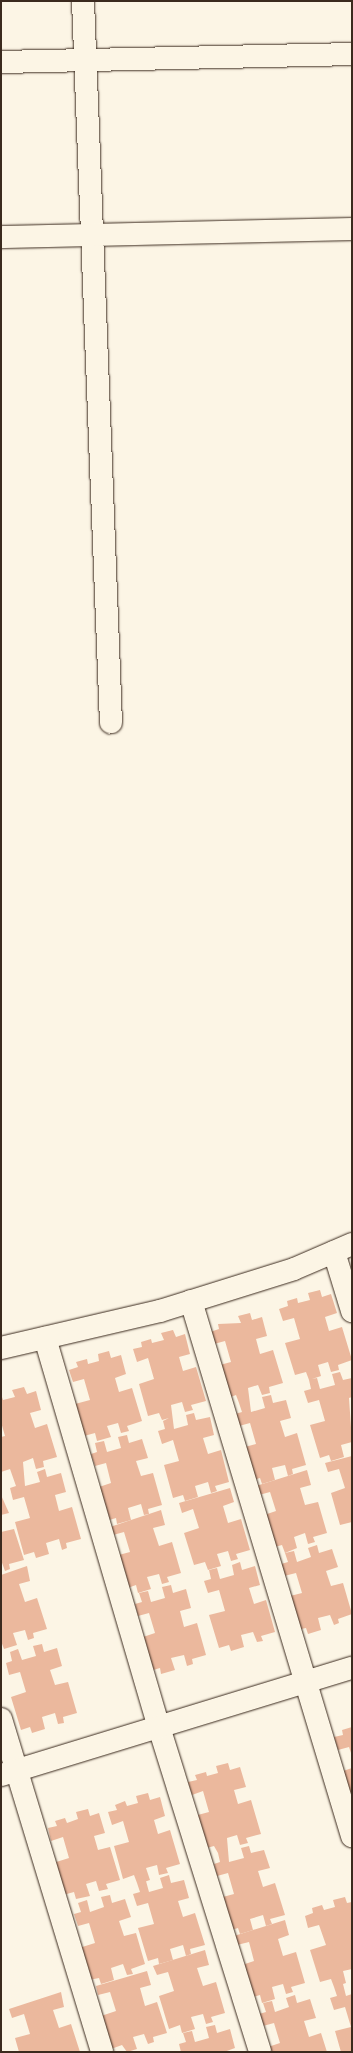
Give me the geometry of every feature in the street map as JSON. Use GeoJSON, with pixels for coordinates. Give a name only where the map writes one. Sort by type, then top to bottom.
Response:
{"type":"FeatureCollection","features":[{"type":"Feature","properties":{"kind":"street"},"geometry":{"type":"LineString","coordinates":[[83,1],[111,722]]}},
{"type":"Feature","properties":{"kind":"street"},"geometry":{"type":"LineString","coordinates":[[1,62],[352,54]]}},
{"type":"Feature","properties":{"kind":"street"},"geometry":{"type":"LineString","coordinates":[[1,237],[352,229]]}},
{"type":"Feature","properties":{"kind":"street"},"geometry":{"type":"LineString","coordinates":[[1,1348],[191,1301],[294,1269],[343,1248],[352,1311]]}},
{"type":"Feature","properties":{"kind":"street"},"geometry":{"type":"LineString","coordinates":[[191,1301],[352,1836]]}},
{"type":"Feature","properties":{"kind":"street"},"geometry":{"type":"LineString","coordinates":[[45,1338],[159,1727],[260,2052]]}},
{"type":"Feature","properties":{"kind":"street"},"geometry":{"type":"LineString","coordinates":[[9,1773],[352,1668]]}},
{"type":"Feature","properties":{"kind":"street"},"geometry":{"type":"LineString","coordinates":[[1,1719],[9,1773],[102,2052]]}},
{"type":"Feature","properties":{"kind":"building"},"geometry":{"type":"Polygon","coordinates":[[[320,1290],[322,1297],[331,1294],[337,1313],[325,1317],[329,1331],[342,1327],[352,1360],[338,1365],[339,1370],[331,1372],[328,1362],[318,1365],[321,1376],[312,1379],[317,1378],[320,1389],[335,1385],[332,1374],[340,1372],[343,1380],[352,1378],[352,1397],[349,1398],[352,1442],[341,1445],[344,1457],[331,1461],[329,1455],[320,1458],[310,1425],[325,1421],[319,1400],[308,1403],[304,1391],[311,1389],[306,1372],[295,1375],[285,1343],[300,1339],[294,1318],[283,1321],[279,1309],[288,1306],[287,1301],[297,1298],[298,1303],[310,1300],[308,1293],[320,1290]]]}},
{"type":"Feature","properties":{"kind":"building"},"geometry":{"type":"Polygon","coordinates":[[[250,1313],[252,1320],[262,1317],[267,1336],[256,1339],[260,1354],[273,1350],[283,1383],[269,1387],[270,1393],[262,1395],[258,1385],[248,1388],[251,1412],[265,1408],[262,1397],[271,1395],[273,1403],[286,1400],[291,1418],[280,1421],[285,1437],[297,1433],[306,1465],[292,1469],[293,1474],[288,1476],[285,1465],[272,1468],[275,1480],[262,1484],[260,1478],[250,1481],[241,1448],[256,1444],[250,1423],[239,1426],[235,1414],[242,1412],[236,1395],[225,1399],[216,1366],[231,1362],[225,1341],[214,1344],[210,1332],[219,1329],[218,1324],[241,1323],[238,1316],[250,1313]]]}},
{"type":"Feature","properties":{"kind":"building"},"geometry":{"type":"Polygon","coordinates":[[[173,1330],[176,1337],[185,1334],[190,1354],[179,1357],[183,1371],[196,1367],[206,1401],[191,1405],[193,1410],[185,1412],[182,1402],[171,1405],[174,1429],[188,1425],[186,1415],[194,1413],[196,1420],[210,1417],[214,1435],[203,1438],[208,1454],[221,1450],[229,1482],[215,1486],[217,1491],[211,1493],[208,1482],[195,1486],[198,1497],[185,1501],[183,1495],[173,1498],[164,1465],[179,1461],[173,1440],[162,1444],[158,1431],[165,1429],[163,1421],[169,1418],[162,1420],[159,1413],[148,1416],[139,1384],[154,1379],[148,1358],[137,1362],[133,1349],[142,1347],[141,1342],[151,1339],[152,1343],[164,1340],[161,1333],[173,1330]]]}},
{"type":"Feature","properties":{"kind":"building"},"geometry":{"type":"Polygon","coordinates":[[[109,1351],[111,1358],[121,1355],[126,1374],[115,1378],[119,1392],[132,1388],[142,1421],[127,1426],[129,1431],[121,1433],[118,1423],[107,1426],[111,1437],[97,1441],[95,1433],[84,1436],[75,1404],[90,1400],[84,1379],[73,1382],[69,1370],[78,1367],[76,1362],[87,1359],[88,1364],[99,1361],[98,1354],[109,1351]]]}},
{"type":"Feature","properties":{"kind":"building"},"geometry":{"type":"Polygon","coordinates":[[[24,1387],[27,1394],[36,1391],[41,1410],[30,1413],[35,1428],[47,1424],[57,1457],[43,1461],[44,1467],[36,1469],[33,1458],[23,1462],[25,1486],[40,1482],[37,1472],[45,1469],[47,1477],[61,1473],[66,1492],[55,1495],[59,1511],[72,1507],[81,1539],[66,1543],[67,1548],[62,1550],[59,1539],[46,1543],[49,1554],[36,1558],[34,1552],[24,1555],[15,1522],[30,1518],[24,1497],[13,1500],[10,1488],[16,1486],[10,1469],[1,1472],[1,1437],[5,1436],[1,1422],[1,1394],[3,1400],[15,1397],[12,1390],[24,1387]]]}},
{"type":"Feature","properties":{"kind":"building"},"geometry":{"type":"Polygon","coordinates":[[[127,1435],[129,1443],[142,1439],[148,1458],[136,1461],[141,1476],[153,1473],[162,1505],[148,1509],[149,1514],[144,1515],[141,1504],[128,1508],[131,1520],[117,1524],[116,1518],[106,1521],[96,1488],[111,1483],[106,1463],[95,1466],[91,1454],[97,1452],[95,1443],[104,1441],[107,1452],[121,1448],[118,1437],[127,1435]]]}},
{"type":"Feature","properties":{"kind":"building"},"geometry":{"type":"Polygon","coordinates":[[[352,1456],[352,1522],[340,1525],[331,1493],[345,1488],[339,1469],[328,1472],[325,1463],[352,1456]]]}},
{"type":"Feature","properties":{"kind":"building"},"geometry":{"type":"Polygon","coordinates":[[[307,1470],[311,1485],[300,1488],[305,1505],[318,1502],[327,1533],[313,1537],[315,1542],[308,1544],[305,1533],[294,1537],[297,1548],[285,1553],[282,1545],[271,1548],[261,1516],[276,1511],[270,1492],[259,1495],[256,1486],[307,1470]]]}},
{"type":"Feature","properties":{"kind":"building"},"geometry":{"type":"Polygon","coordinates":[[[230,1488],[234,1502],[223,1506],[228,1523],[241,1519],[250,1550],[236,1554],[238,1559],[231,1561],[228,1551],[217,1554],[221,1566],[208,1570],[205,1562],[194,1565],[184,1533],[199,1528],[193,1509],[182,1513],[179,1503],[230,1488]]]}},
{"type":"Feature","properties":{"kind":"building"},"geometry":{"type":"Polygon","coordinates":[[[1,1495],[9,1513],[1,1515],[1,1495]]]}},
{"type":"Feature","properties":{"kind":"building"},"geometry":{"type":"Polygon","coordinates":[[[161,1510],[165,1525],[153,1528],[159,1546],[172,1542],[181,1573],[167,1577],[169,1582],[162,1584],[159,1574],[147,1577],[151,1589],[138,1593],[136,1585],[125,1589],[115,1556],[130,1552],[124,1532],[113,1535],[110,1527],[161,1510]]]}},
{"type":"Feature","properties":{"kind":"building"},"geometry":{"type":"Polygon","coordinates":[[[14,1529],[24,1560],[9,1564],[10,1569],[5,1571],[1,1560],[1,1532],[14,1529]]]}},
{"type":"Feature","properties":{"kind":"building"},"geometry":{"type":"Polygon","coordinates":[[[317,1545],[319,1553],[332,1549],[338,1567],[326,1571],[331,1586],[343,1583],[352,1614],[338,1619],[339,1623],[334,1625],[330,1615],[318,1618],[321,1630],[308,1634],[306,1628],[296,1630],[286,1597],[302,1593],[296,1573],[284,1576],[281,1564],[288,1562],[285,1553],[294,1551],[297,1562],[311,1557],[308,1548],[317,1545]]]}},
{"type":"Feature","properties":{"kind":"building"},"geometry":{"type":"Polygon","coordinates":[[[240,1562],[242,1570],[255,1566],[260,1585],[249,1588],[254,1604],[266,1600],[275,1632],[261,1636],[263,1641],[257,1642],[253,1632],[241,1635],[244,1647],[231,1651],[229,1645],[219,1648],[209,1615],[225,1611],[219,1590],[208,1593],[204,1581],[211,1579],[209,1570],[217,1568],[220,1579],[234,1575],[232,1565],[240,1562]]]}},
{"type":"Feature","properties":{"kind":"building"},"geometry":{"type":"Polygon","coordinates":[[[27,1566],[30,1581],[19,1584],[25,1602],[37,1598],[47,1629],[33,1633],[34,1638],[28,1640],[25,1630],[13,1633],[17,1645],[4,1649],[1,1641],[1,1575],[27,1566]]]}},
{"type":"Feature","properties":{"kind":"building"},"geometry":{"type":"Polygon","coordinates":[[[171,1585],[173,1593],[186,1589],[191,1608],[180,1611],[184,1627],[197,1623],[206,1655],[192,1659],[193,1664],[187,1666],[184,1655],[171,1658],[175,1670],[161,1674],[160,1668],[150,1671],[140,1638],[155,1633],[149,1613],[138,1616],[135,1604],[142,1602],[139,1593],[148,1591],[151,1602],[165,1598],[162,1587],[171,1585]]]}},
{"type":"Feature","properties":{"kind":"building"},"geometry":{"type":"Polygon","coordinates":[[[42,1644],[44,1652],[57,1648],[62,1666],[50,1670],[55,1685],[68,1682],[77,1713],[63,1717],[64,1723],[58,1724],[55,1713],[42,1717],[45,1729],[32,1733],[30,1727],[21,1730],[11,1697],[26,1692],[20,1672],[9,1675],[6,1663],[12,1661],[10,1652],[18,1649],[22,1660],[36,1656],[33,1646],[42,1644]]]}},
{"type":"Feature","properties":{"kind":"building"},"geometry":{"type":"Polygon","coordinates":[[[352,1727],[352,1756],[349,1747],[338,1750],[334,1737],[343,1735],[342,1730],[352,1727]]]}},
{"type":"Feature","properties":{"kind":"building"},"geometry":{"type":"Polygon","coordinates":[[[228,1763],[230,1770],[240,1767],[246,1787],[234,1790],[238,1804],[251,1800],[261,1834],[246,1838],[248,1843],[240,1845],[237,1835],[227,1838],[229,1862],[244,1858],[241,1848],[249,1846],[251,1853],[264,1850],[270,1868],[258,1871],[263,1887],[275,1883],[285,1915],[270,1919],[272,1924],[266,1926],[263,1915],[250,1919],[253,1930],[240,1934],[238,1928],[228,1931],[219,1898],[234,1894],[228,1873],[217,1876],[214,1864],[220,1862],[218,1853],[214,1846],[203,1849],[194,1816],[209,1812],[203,1791],[192,1795],[188,1782],[197,1780],[195,1775],[206,1772],[207,1776],[218,1773],[216,1766],[228,1763]]]}},
{"type":"Feature","properties":{"kind":"building"},"geometry":{"type":"Polygon","coordinates":[[[352,1768],[352,1803],[340,1772],[352,1768]]]}},
{"type":"Feature","properties":{"kind":"building"},"geometry":{"type":"Polygon","coordinates":[[[148,1793],[150,1800],[160,1797],[165,1816],[154,1820],[158,1834],[170,1830],[180,1864],[166,1868],[168,1873],[159,1875],[157,1865],[146,1868],[150,1880],[146,1881],[149,1892],[163,1888],[160,1878],[169,1875],[171,1883],[184,1880],[189,1898],[178,1901],[183,1917],[195,1913],[205,1945],[190,1949],[191,1954],[186,1956],[183,1945],[170,1949],[173,1960],[159,1964],[158,1958],[148,1961],[138,1928],[154,1924],[148,1903],[137,1906],[133,1894],[140,1892],[134,1875],[123,1879],[114,1846],[129,1842],[123,1821],[112,1825],[108,1812],[117,1810],[115,1805],[125,1801],[127,1806],[138,1803],[136,1796],[148,1793]]]}},
{"type":"Feature","properties":{"kind":"building"},"geometry":{"type":"Polygon","coordinates":[[[88,1809],[90,1816],[99,1813],[105,1833],[94,1836],[98,1850],[110,1847],[120,1880],[106,1884],[108,1889],[99,1891],[96,1881],[86,1884],[90,1896],[76,1899],[74,1892],[63,1895],[53,1863],[69,1858],[63,1837],[51,1841],[48,1828],[57,1826],[55,1821],[65,1818],[67,1823],[78,1819],[76,1812],[88,1809]]]}},
{"type":"Feature","properties":{"kind":"building"},"geometry":{"type":"Polygon","coordinates":[[[110,1895],[112,1903],[125,1899],[131,1917],[119,1921],[124,1936],[136,1933],[145,1964],[131,1969],[133,1974],[127,1975],[123,1964],[111,1968],[114,1980],[101,1984],[99,1978],[89,1980],[79,1948],[95,1943],[89,1923],[78,1926],[74,1914],[81,1912],[78,1903],[87,1900],[90,1912],[104,1907],[101,1897],[110,1895]]]}},
{"type":"Feature","properties":{"kind":"building"},"geometry":{"type":"Polygon","coordinates":[[[345,1897],[347,1903],[352,1902],[352,1969],[343,1971],[346,1983],[343,1984],[346,1996],[352,1994],[352,2052],[341,2052],[335,2031],[351,2027],[345,2007],[334,2010],[330,1998],[337,1996],[331,1979],[320,1982],[310,1950],[326,1945],[319,1925],[308,1928],[305,1916],[313,1913],[312,1908],[322,1905],[324,1910],[335,1907],[333,1900],[345,1897]]]}},
{"type":"Feature","properties":{"kind":"building"},"geometry":{"type":"Polygon","coordinates":[[[285,1920],[289,1935],[278,1939],[283,1956],[296,1952],[305,1983],[291,1987],[293,1992],[286,1994],[283,1984],[272,1987],[275,1999],[262,2003],[260,1995],[249,1998],[239,1966],[254,1961],[249,1942],[237,1945],[234,1936],[285,1920]]]}},
{"type":"Feature","properties":{"kind":"building"},"geometry":{"type":"Polygon","coordinates":[[[205,1950],[209,1965],[197,1968],[203,1986],[216,1982],[225,2013],[211,2017],[213,2022],[206,2024],[203,2014],[191,2017],[195,2029],[182,2033],[180,2025],[169,2029],[159,1996],[174,1991],[168,1972],[157,1975],[153,1966],[205,1950]]]}},
{"type":"Feature","properties":{"kind":"building"},"geometry":{"type":"Polygon","coordinates":[[[147,1971],[151,1985],[140,1988],[145,2006],[157,2002],[167,2033],[153,2037],[154,2042],[148,2044],[144,2034],[133,2037],[137,2049],[127,2052],[122,2045],[111,2049],[101,2016],[116,2011],[110,1992],[98,1995],[96,1986],[147,1971]]]}},
{"type":"Feature","properties":{"kind":"building"},"geometry":{"type":"Polygon","coordinates":[[[61,1992],[64,2007],[53,2010],[59,2028],[71,2024],[80,2052],[19,2052],[15,2038],[30,2034],[24,2014],[12,2018],[9,2009],[61,1992]]]}},
{"type":"Feature","properties":{"kind":"building"},"geometry":{"type":"Polygon","coordinates":[[[295,1995],[297,2003],[310,1999],[316,2018],[304,2021],[309,2037],[321,2033],[327,2052],[266,2052],[265,2048],[280,2043],[274,2023],[263,2026],[259,2014],[266,2012],[263,2003],[272,2001],[275,2012],[289,2007],[286,1998],[295,1995]]]}},
{"type":"Feature","properties":{"kind":"building"},"geometry":{"type":"Polygon","coordinates":[[[215,2025],[217,2033],[230,2029],[235,2048],[224,2052],[181,2052],[179,2044],[186,2042],[183,2033],[192,2031],[195,2042],[209,2038],[206,2027],[215,2025]]]}}]}
